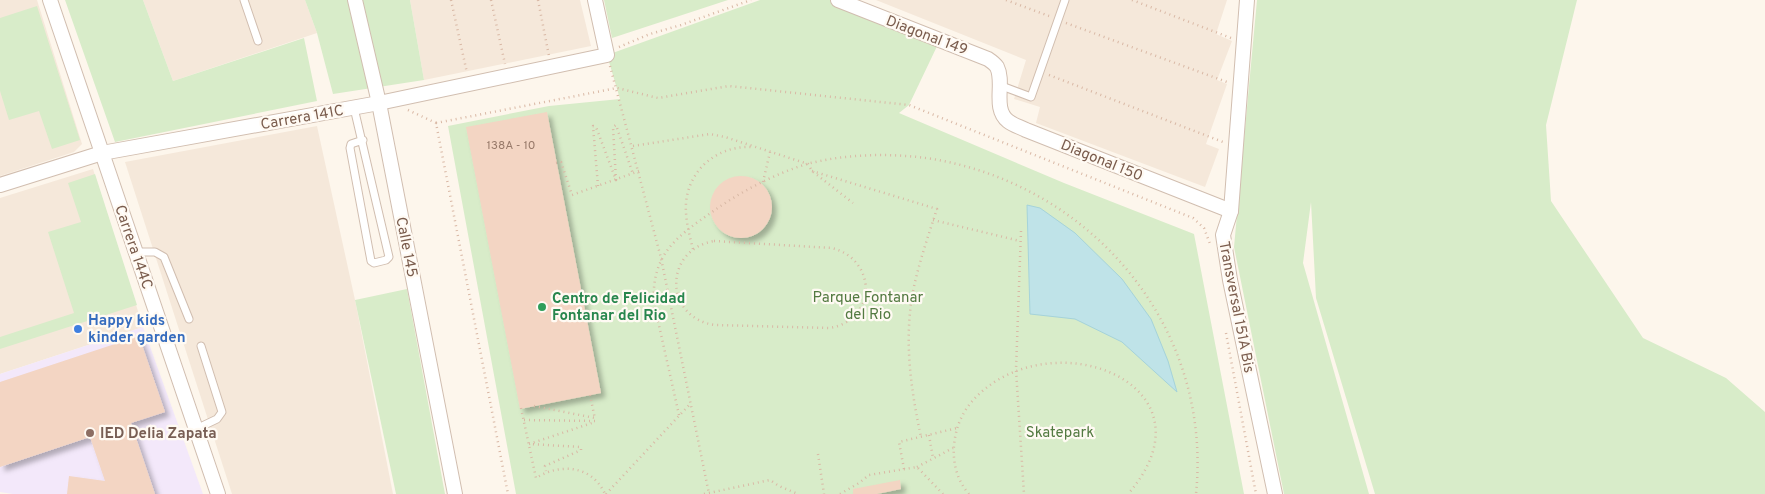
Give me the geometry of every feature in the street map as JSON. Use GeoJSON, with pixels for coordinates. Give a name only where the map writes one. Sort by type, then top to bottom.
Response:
{"type":"FeatureCollection","features":[{"type":"Feature","properties":{"kind":"street","name":"Carrera 144C"},"geometry":{"type":"LineString","coordinates":[[50,0],[218,494]]}},
{"type":"Feature","properties":{"kind":"street","name":"Calle 145"},"geometry":{"type":"LineString","coordinates":[[355,0],[384,102],[455,494]]}},
{"type":"Feature","properties":{"kind":"street"},"geometry":{"type":"LineString","coordinates":[[595,0],[607,55]]}},
{"type":"Feature","properties":{"kind":"street","name":"Diagonal 149"},"geometry":{"type":"LineString","coordinates":[[838,0],[988,59],[997,67],[999,85]]}},
{"type":"Feature","properties":{"kind":"street","name":"Transversal 151A Bis"},"geometry":{"type":"LineString","coordinates":[[1248,0],[1231,211],[1223,235],[1230,280],[1275,494]]}},
{"type":"Feature","properties":{"kind":"street","name":"Carrera 141C"},"geometry":{"type":"LineString","coordinates":[[0,185],[102,153],[354,108],[607,55]]}},
{"type":"Feature","properties":{"kind":"street","name":"Diagonal 150"},"geometry":{"type":"LineString","coordinates":[[999,85],[1000,104],[1008,121],[1026,130],[1231,211]]}},
{"type":"Feature","properties":{"kind":"lane"},"geometry":{"type":"LineString","coordinates":[[244,0],[258,41]]}},
{"type":"Feature","properties":{"kind":"lane"},"geometry":{"type":"LineString","coordinates":[[999,85],[1032,97],[1065,0]]}},
{"type":"Feature","properties":{"kind":"lane"},"geometry":{"type":"LineString","coordinates":[[354,108],[363,140],[389,257],[386,260],[374,263],[371,261],[350,148],[352,144],[363,140]]}},
{"type":"Feature","properties":{"kind":"lane"},"geometry":{"type":"LineString","coordinates":[[136,252],[155,252],[164,257],[189,318]]}},
{"type":"Feature","properties":{"kind":"lane"},"geometry":{"type":"LineString","coordinates":[[196,429],[217,419],[222,412],[202,346]]}},
{"type":"Feature","properties":{"kind":"path"},"geometry":{"type":"LineString","coordinates":[[451,0],[470,84]]}},
{"type":"Feature","properties":{"kind":"path"},"geometry":{"type":"LineString","coordinates":[[491,0],[508,76]]}},
{"type":"Feature","properties":{"kind":"path"},"geometry":{"type":"LineString","coordinates":[[538,0],[551,67]]}},
{"type":"Feature","properties":{"kind":"path"},"geometry":{"type":"LineString","coordinates":[[709,493],[661,258],[633,146],[607,55],[623,44],[751,0]]}},
{"type":"Feature","properties":{"kind":"path"},"geometry":{"type":"LineString","coordinates":[[1006,0],[1240,87]]}},
{"type":"Feature","properties":{"kind":"path"},"geometry":{"type":"LineString","coordinates":[[1132,0],[1244,43]]}},
{"type":"Feature","properties":{"kind":"path"},"geometry":{"type":"LineString","coordinates":[[1040,72],[1236,148]]}},
{"type":"Feature","properties":{"kind":"path"},"geometry":{"type":"LineString","coordinates":[[384,102],[436,123],[617,88],[658,98],[729,86],[909,104],[1193,218],[1204,228],[1211,251]]}},
{"type":"Feature","properties":{"kind":"path"},"geometry":{"type":"LineString","coordinates":[[436,123],[508,494]]}},
{"type":"Feature","properties":{"kind":"path"},"geometry":{"type":"LineString","coordinates":[[616,180],[614,125],[617,126],[633,174]]}},
{"type":"Feature","properties":{"kind":"path"},"geometry":{"type":"LineString","coordinates":[[598,186],[593,126],[596,127],[616,180]]}},
{"type":"Feature","properties":{"kind":"path"},"geometry":{"type":"LineString","coordinates":[[633,146],[710,134],[725,137],[808,164],[812,171],[853,203]]}},
{"type":"Feature","properties":{"kind":"path"},"geometry":{"type":"LineString","coordinates":[[693,249],[688,230],[686,204],[692,181],[708,160],[719,153],[731,148],[757,148]]}},
{"type":"Feature","properties":{"kind":"path"},"geometry":{"type":"LineString","coordinates":[[763,182],[770,152]]}},
{"type":"Feature","properties":{"kind":"path"},"geometry":{"type":"LineString","coordinates":[[679,415],[654,303],[654,280],[661,258],[688,230],[731,199],[763,182],[808,164],[838,158],[890,155],[914,157],[962,165],[993,175],[1052,203],[1096,236],[1132,276],[1146,295],[1177,355],[1190,398],[1197,438],[1196,494]]}},
{"type":"Feature","properties":{"kind":"path"},"geometry":{"type":"LineString","coordinates":[[556,163],[561,162],[572,195],[639,172]]}},
{"type":"Feature","properties":{"kind":"path"},"geometry":{"type":"LineString","coordinates":[[812,171],[937,208],[915,283],[910,329],[911,376],[921,437]]}},
{"type":"Feature","properties":{"kind":"path"},"geometry":{"type":"LineString","coordinates":[[933,220],[1020,241]]}},
{"type":"Feature","properties":{"kind":"path"},"geometry":{"type":"LineString","coordinates":[[1021,231],[1016,370],[1024,494]]}},
{"type":"Feature","properties":{"kind":"path"},"geometry":{"type":"LineString","coordinates":[[714,241],[832,248],[853,259],[862,270],[866,285],[865,297],[859,311],[843,325],[836,327],[715,325],[701,321],[693,316],[682,304],[676,289],[676,279],[681,262],[693,249],[707,242],[714,241]]}},
{"type":"Feature","properties":{"kind":"path"},"geometry":{"type":"LineString","coordinates":[[668,291],[676,289]]}},
{"type":"Feature","properties":{"kind":"path"},"geometry":{"type":"LineString","coordinates":[[1226,329],[1256,494]]}},
{"type":"Feature","properties":{"kind":"path"},"geometry":{"type":"LineString","coordinates":[[969,494],[960,481],[956,469],[954,448],[961,417],[972,401],[984,388],[1016,370],[1046,363],[1074,362],[1109,372],[1122,378],[1148,401],[1154,414],[1157,428],[1156,446],[1144,473],[1128,494]]}},
{"type":"Feature","properties":{"kind":"path"},"geometry":{"type":"LineString","coordinates":[[590,395],[595,419]]}},
{"type":"Feature","properties":{"kind":"path"},"geometry":{"type":"LineString","coordinates":[[521,408],[536,478],[546,471],[562,468],[577,470],[591,477],[606,494],[691,403]]}},
{"type":"Feature","properties":{"kind":"path"},"geometry":{"type":"LineString","coordinates":[[534,406],[595,419]]}},
{"type":"Feature","properties":{"kind":"path"},"geometry":{"type":"LineString","coordinates":[[524,420],[595,419]]}},
{"type":"Feature","properties":{"kind":"path"},"geometry":{"type":"LineString","coordinates":[[528,444],[592,423],[595,419]]}},
{"type":"Feature","properties":{"kind":"path"},"geometry":{"type":"LineString","coordinates":[[904,469],[899,442],[957,428]]}},
{"type":"Feature","properties":{"kind":"path"},"geometry":{"type":"LineString","coordinates":[[929,435],[934,458]]}},
{"type":"Feature","properties":{"kind":"path"},"geometry":{"type":"LineString","coordinates":[[528,444],[582,447],[580,450],[545,466],[546,471]]}},
{"type":"Feature","properties":{"kind":"path"},"geometry":{"type":"LineString","coordinates":[[840,494],[869,475],[917,466],[954,448]]}},
{"type":"Feature","properties":{"kind":"path"},"geometry":{"type":"LineString","coordinates":[[818,454],[824,494]]}},
{"type":"Feature","properties":{"kind":"path"},"geometry":{"type":"LineString","coordinates":[[917,466],[944,494]]}},
{"type":"Feature","properties":{"kind":"path"},"geometry":{"type":"LineString","coordinates":[[704,494],[770,480],[798,494]]}},
{"type":"Feature","properties":{"kind":"shaded area"},"geometry":{"type":"Polygon","coordinates":[[[0,0],[37,0],[82,144],[74,152],[0,176],[0,0]]]}},
{"type":"Feature","properties":{"kind":"shaded area"},"geometry":{"type":"Polygon","coordinates":[[[143,0],[305,0],[317,33],[173,81],[143,0]]]}},
{"type":"Feature","properties":{"kind":"shaded area"},"geometry":{"type":"Polygon","coordinates":[[[410,0],[580,0],[591,46],[424,80],[410,0]]]}},
{"type":"Feature","properties":{"kind":"shaded area"},"geometry":{"type":"Polygon","coordinates":[[[876,0],[1227,0],[1216,34],[1232,41],[1217,80],[1227,84],[1206,144],[1219,149],[1205,187],[1036,123],[1040,107],[1014,99],[1026,60],[876,0]]]}},
{"type":"Feature","properties":{"kind":"shaded area"},"geometry":{"type":"Polygon","coordinates":[[[317,126],[355,300],[393,494],[232,494],[125,162],[317,126]]]}},
{"type":"Feature","properties":{"kind":"shaded area"},"geometry":{"type":"Polygon","coordinates":[[[93,169],[143,327],[0,374],[0,198],[93,169]]]}},
{"type":"Feature","properties":{"kind":"shaded area","name":"IED Delia Zapata"},"geometry":{"type":"Polygon","coordinates":[[[143,327],[203,494],[13,494],[0,492],[0,374],[143,327]]]}},
{"type":"Feature","properties":{"kind":"green space"},"geometry":{"type":"Polygon","coordinates":[[[65,0],[143,0],[173,81],[304,38],[317,101],[115,142],[65,0]]]}},
{"type":"Feature","properties":{"kind":"green space"},"geometry":{"type":"Polygon","coordinates":[[[305,0],[410,0],[424,80],[333,94],[317,33],[305,0]]]}},
{"type":"Feature","properties":{"kind":"green space"},"geometry":{"type":"Polygon","coordinates":[[[604,0],[728,0],[612,38],[604,0]]]}},
{"type":"Feature","properties":{"kind":"green space","name":"Parque Fontanar del Rio"},"geometry":{"type":"Polygon","coordinates":[[[760,0],[843,0],[940,40],[909,105],[899,113],[1064,183],[1194,234],[1244,494],[516,494],[448,126],[549,106],[620,99],[607,55],[760,0]]]}},
{"type":"Feature","properties":{"kind":"green space"},"geometry":{"type":"Polygon","coordinates":[[[1257,0],[1577,0],[1546,125],[1551,201],[1643,338],[1726,378],[1765,412],[1765,494],[1375,494],[1316,298],[1311,202],[1303,263],[1369,494],[1284,494],[1234,247],[1257,0]]]}},
{"type":"Feature","properties":{"kind":"green space"},"geometry":{"type":"Polygon","coordinates":[[[37,6],[80,140],[52,149],[39,111],[9,120],[0,91],[0,18],[37,6]]]}},
{"type":"Feature","properties":{"kind":"green space"},"geometry":{"type":"Polygon","coordinates":[[[95,174],[137,305],[0,349],[0,337],[74,313],[48,232],[81,222],[68,183],[95,174]]]}},
{"type":"Feature","properties":{"kind":"green space"},"geometry":{"type":"Polygon","coordinates":[[[407,289],[445,494],[396,494],[355,300],[407,289]]]}},
{"type":"Feature","properties":{"kind":"water"},"geometry":{"type":"Polygon","coordinates":[[[1027,205],[1040,208],[1075,233],[1122,279],[1151,319],[1168,361],[1177,392],[1122,342],[1075,319],[1030,314],[1027,205]]]}},
{"type":"Feature","properties":{"kind":"building","name":"Centro de Felicidad Fontanar del Rio"},"geometry":{"type":"Polygon","coordinates":[[[547,112],[601,393],[520,409],[466,127],[547,112]]]}},
{"type":"Feature","properties":{"kind":"building"},"geometry":{"type":"Polygon","coordinates":[[[735,176],[747,176],[763,185],[770,195],[772,207],[770,219],[763,229],[747,238],[735,238],[724,233],[715,224],[710,213],[710,201],[715,190],[724,181],[735,176]]]}},
{"type":"Feature","properties":{"kind":"building","name":"IED Delia Zapata"},"geometry":{"type":"Polygon","coordinates":[[[139,336],[165,412],[131,423],[155,494],[67,494],[69,476],[105,481],[90,437],[0,467],[0,382],[139,336]]]}},
{"type":"Feature","properties":{"kind":"building"},"geometry":{"type":"Polygon","coordinates":[[[900,480],[901,489],[877,494],[853,494],[853,489],[900,480]]]}},
{"type":"Feature","properties":{"kind":"place","name":"Centro de Felicidad Fontanar del Rio"},"geometry":{"type":"Point","coordinates":[542,307]}},
{"type":"Feature","properties":{"kind":"place","name":"Happy kids kinder garden"},"geometry":{"type":"Point","coordinates":[78,329]}},
{"type":"Feature","properties":{"kind":"place","name":"IED Delia Zapata"},"geometry":{"type":"Point","coordinates":[90,433]}},
{"type":"Feature","properties":{"kind":"park label","name":"Skatepark"},"geometry":{"type":"Point","coordinates":[1060,432]}}]}
